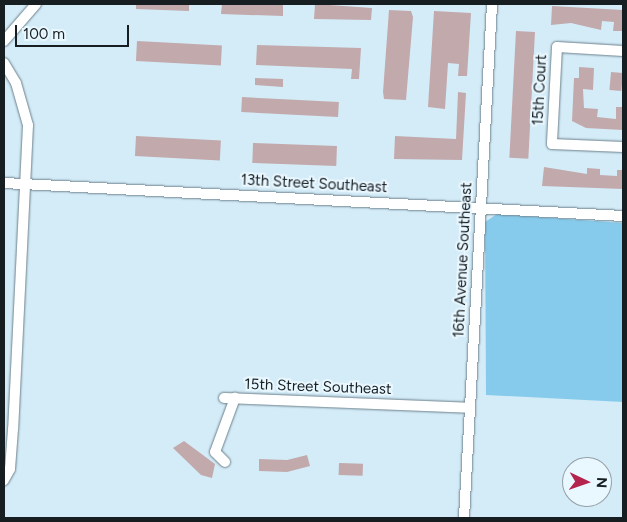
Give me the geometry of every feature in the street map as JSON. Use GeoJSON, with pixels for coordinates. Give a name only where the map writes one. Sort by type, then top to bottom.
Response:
{"type":"FeatureCollection","features":[{"type":"Feature","properties":{"kind":"street"},"geometry":{"type":"LineString","coordinates":[[4,41],[36,4]]}},
{"type":"Feature","properties":{"kind":"street","name":"16th Avenue Southeast"},"geometry":{"type":"LineString","coordinates":[[464,518],[492,4]]}},
{"type":"Feature","properties":{"kind":"street","name":"15th Court"},"geometry":{"type":"LineString","coordinates":[[623,50],[557,47],[552,144],[623,147]]}},
{"type":"Feature","properties":{"kind":"street"},"geometry":{"type":"LineString","coordinates":[[4,63],[16,83],[28,124],[13,429],[10,469],[4,480]]}},
{"type":"Feature","properties":{"kind":"street","name":"13th Street Southeast"},"geometry":{"type":"LineString","coordinates":[[4,183],[623,216]]}},
{"type":"Feature","properties":{"kind":"street"},"geometry":{"type":"LineString","coordinates":[[224,398],[235,398]]}},
{"type":"Feature","properties":{"kind":"street","name":"15th Street Southeast"},"geometry":{"type":"LineString","coordinates":[[225,462],[215,452],[235,398],[470,408]]}},
{"type":"Feature","properties":{"kind":"shaded area"},"geometry":{"type":"Polygon","coordinates":[[[497,214],[623,223],[623,402],[486,395],[485,222],[497,214]]]}},
{"type":"Feature","properties":{"kind":"building"},"geometry":{"type":"Polygon","coordinates":[[[136,4],[189,4],[189,11],[136,9],[136,4]]]}},
{"type":"Feature","properties":{"kind":"building"},"geometry":{"type":"Polygon","coordinates":[[[222,4],[283,4],[283,16],[221,14],[222,4]]]}},
{"type":"Feature","properties":{"kind":"building"},"geometry":{"type":"Polygon","coordinates":[[[315,4],[372,8],[371,20],[314,19],[315,4]]]}},
{"type":"Feature","properties":{"kind":"building"},"geometry":{"type":"Polygon","coordinates":[[[552,6],[623,10],[623,31],[613,31],[614,22],[602,21],[601,30],[571,23],[551,25],[552,6]]]}},
{"type":"Feature","properties":{"kind":"building"},"geometry":{"type":"Polygon","coordinates":[[[389,10],[411,11],[413,17],[406,100],[384,99],[389,10]]]}},
{"type":"Feature","properties":{"kind":"building"},"geometry":{"type":"Polygon","coordinates":[[[434,11],[471,13],[467,76],[458,76],[459,64],[448,63],[445,109],[428,107],[434,11]]]}},
{"type":"Feature","properties":{"kind":"building"},"geometry":{"type":"Polygon","coordinates":[[[516,31],[535,32],[528,159],[509,158],[516,31]]]}},
{"type":"Feature","properties":{"kind":"building"},"geometry":{"type":"Polygon","coordinates":[[[137,41],[222,45],[221,65],[136,61],[137,41]]]}},
{"type":"Feature","properties":{"kind":"building"},"geometry":{"type":"Polygon","coordinates":[[[257,45],[361,48],[359,79],[351,79],[352,69],[256,65],[257,45]]]}},
{"type":"Feature","properties":{"kind":"building"},"geometry":{"type":"Polygon","coordinates":[[[579,67],[594,68],[593,90],[583,89],[584,108],[598,109],[597,117],[616,119],[616,107],[623,107],[623,130],[586,128],[572,121],[574,78],[579,78],[579,67]]]}},
{"type":"Feature","properties":{"kind":"building"},"geometry":{"type":"Polygon","coordinates":[[[611,72],[623,73],[621,91],[609,90],[611,72]]]}},
{"type":"Feature","properties":{"kind":"building"},"geometry":{"type":"Polygon","coordinates":[[[255,78],[283,79],[283,87],[255,85],[255,78]]]}},
{"type":"Feature","properties":{"kind":"building"},"geometry":{"type":"Polygon","coordinates":[[[458,92],[466,93],[462,160],[394,159],[395,136],[456,139],[458,92]]]}},
{"type":"Feature","properties":{"kind":"building"},"geometry":{"type":"Polygon","coordinates":[[[242,97],[339,102],[338,117],[241,112],[242,97]]]}},
{"type":"Feature","properties":{"kind":"building"},"geometry":{"type":"Polygon","coordinates":[[[136,136],[221,140],[220,160],[135,156],[136,136]]]}},
{"type":"Feature","properties":{"kind":"building"},"geometry":{"type":"Polygon","coordinates":[[[253,143],[337,146],[336,166],[252,163],[253,143]]]}},
{"type":"Feature","properties":{"kind":"building"},"geometry":{"type":"Polygon","coordinates":[[[544,167],[587,174],[587,168],[600,169],[600,175],[617,176],[617,170],[623,170],[623,189],[542,186],[544,167]]]}},
{"type":"Feature","properties":{"kind":"building"},"geometry":{"type":"Polygon","coordinates":[[[184,441],[215,464],[212,478],[201,475],[173,448],[184,441]]]}},
{"type":"Feature","properties":{"kind":"building"},"geometry":{"type":"Polygon","coordinates":[[[307,455],[310,466],[287,472],[259,471],[259,459],[287,460],[307,455]]]}},
{"type":"Feature","properties":{"kind":"building"},"geometry":{"type":"Polygon","coordinates":[[[339,463],[363,464],[363,476],[339,475],[339,463]]]}}]}
